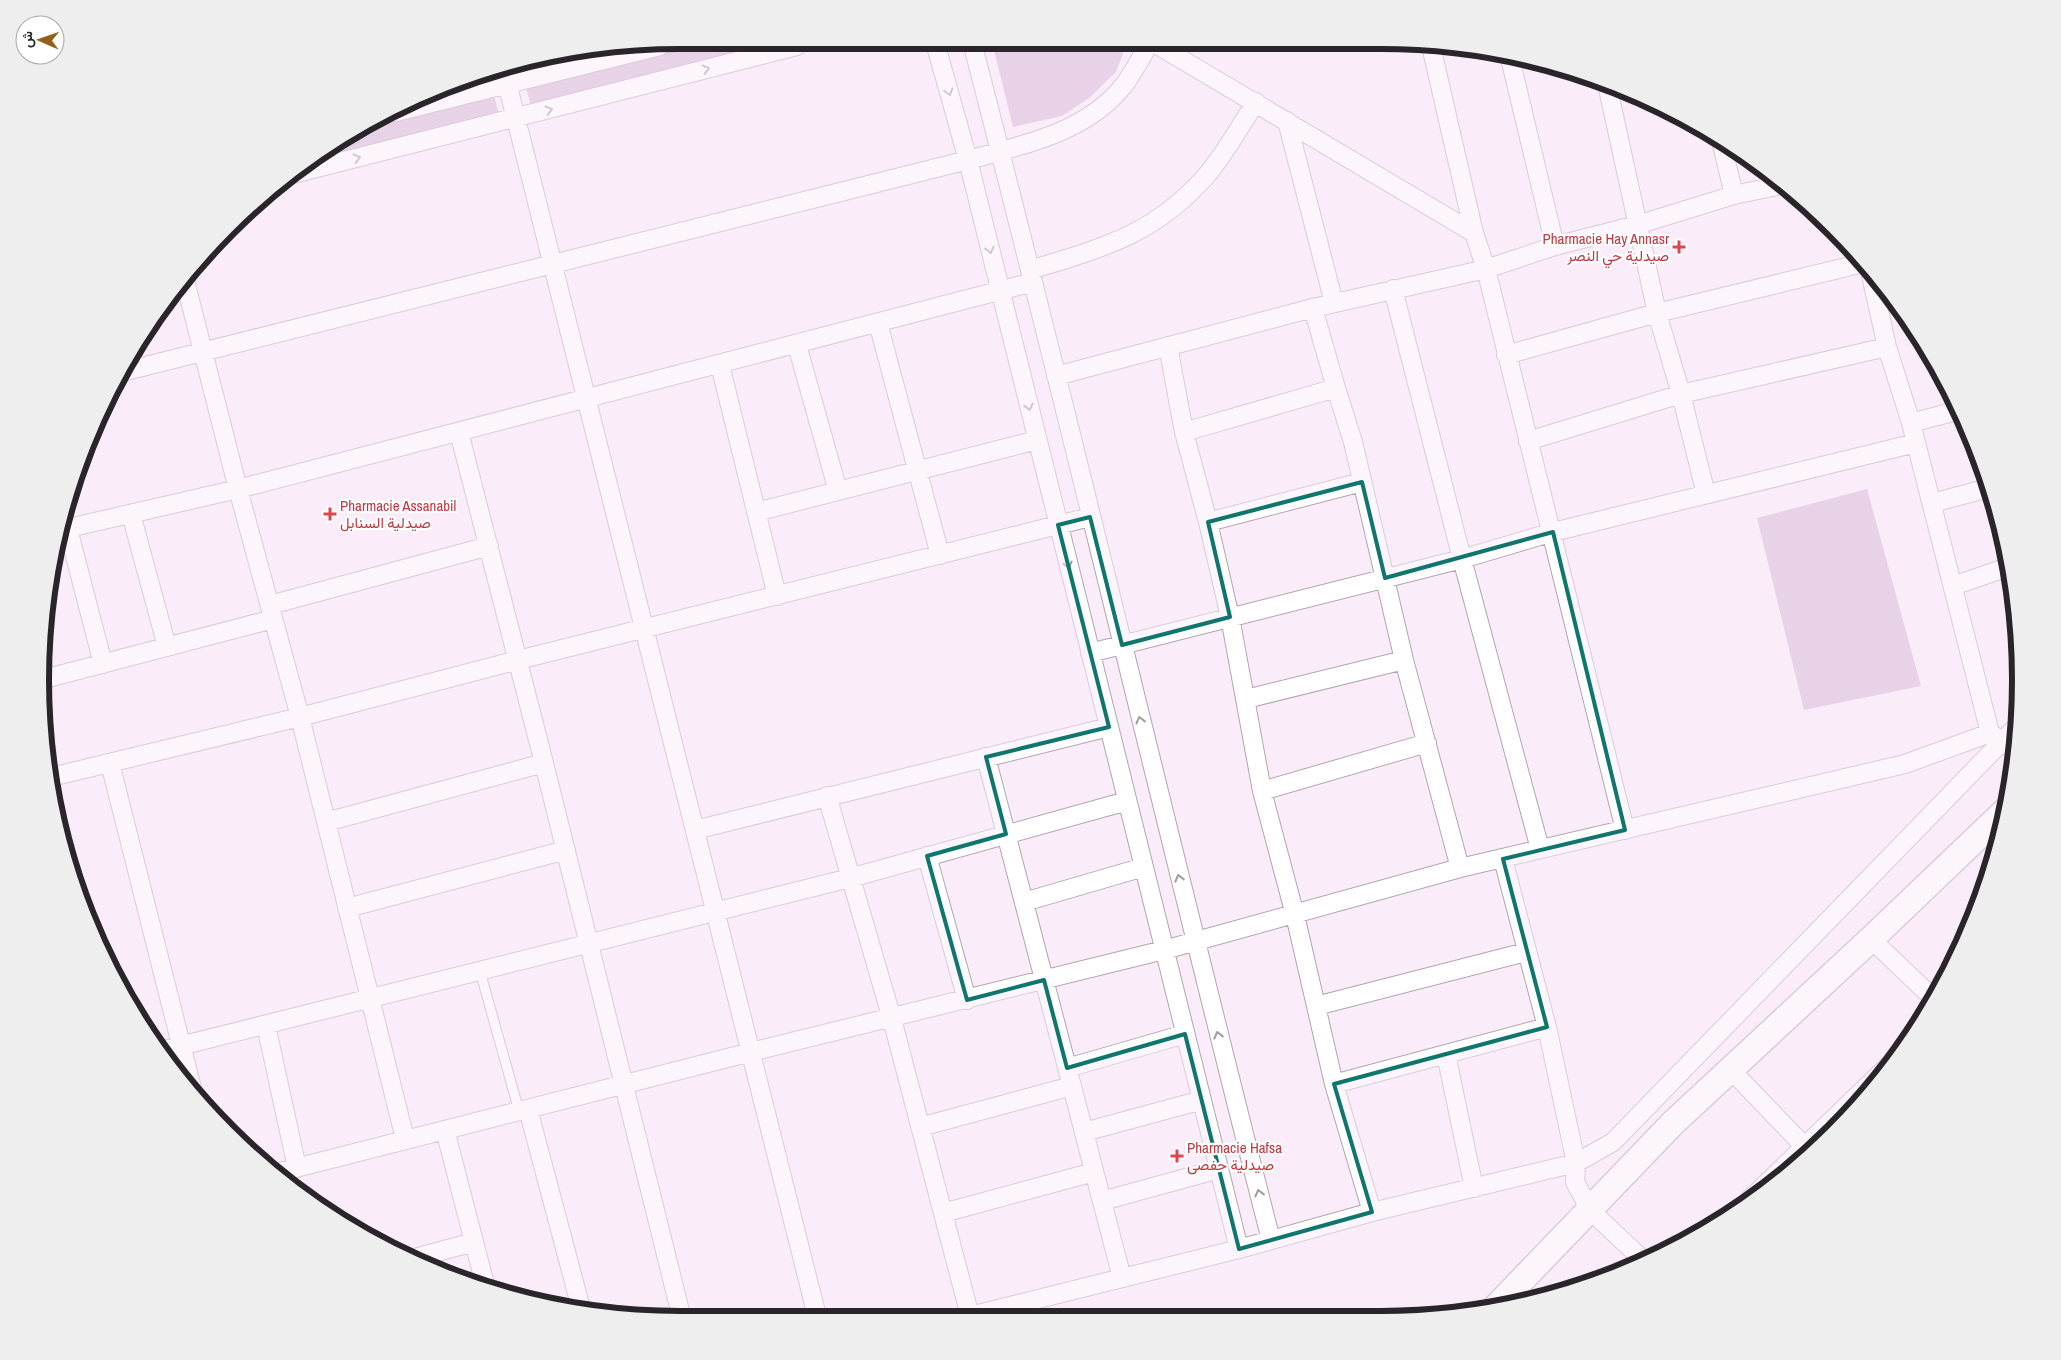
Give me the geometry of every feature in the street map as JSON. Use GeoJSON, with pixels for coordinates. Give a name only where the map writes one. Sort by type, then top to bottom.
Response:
{"type":"FeatureCollection","features":[{"type":"Feature","properties":{"kind":"street"},"geometry":{"type":"LineString","coordinates":[[308,170],[785,49]]}},
{"type":"Feature","properties":{"kind":"street"},"geometry":{"type":"LineString","coordinates":[[937,49],[968,160],[1239,1249]]}},
{"type":"Feature","properties":{"kind":"street"},"geometry":{"type":"LineString","coordinates":[[974,49],[1056,376],[1194,942],[1271,1240]]}},
{"type":"Feature","properties":{"kind":"street"},"geometry":{"type":"LineString","coordinates":[[130,370],[1039,141],[1085,119],[1106,103],[1123,86],[1146,49]]}},
{"type":"Feature","properties":{"kind":"street"},"geometry":{"type":"LineString","coordinates":[[1164,49],[1474,233]]}},
{"type":"Feature","properties":{"kind":"street"},"geometry":{"type":"LineString","coordinates":[[416,107],[645,50]]}},
{"type":"Feature","properties":{"kind":"street"},"geometry":{"type":"LineString","coordinates":[[1432,51],[1474,233],[1486,268],[1625,830]]}},
{"type":"Feature","properties":{"kind":"street"},"geometry":{"type":"LineString","coordinates":[[1511,63],[1555,246]]}},
{"type":"Feature","properties":{"kind":"street"},"geometry":{"type":"LineString","coordinates":[[504,74],[816,1311]]}},
{"type":"Feature","properties":{"kind":"street"},"geometry":{"type":"LineString","coordinates":[[1608,91],[1657,313],[1681,394],[1706,494]]}},
{"type":"Feature","properties":{"kind":"street"},"geometry":{"type":"LineString","coordinates":[[67,529],[238,489],[1000,291],[1031,276],[1122,240],[1146,228],[1169,211],[1207,175],[1256,102]]}},
{"type":"Feature","properties":{"kind":"street"},"geometry":{"type":"LineString","coordinates":[[1287,121],[1334,303]]}},
{"type":"Feature","properties":{"kind":"street"},"geometry":{"type":"LineString","coordinates":[[1723,150],[1734,195]]}},
{"type":"Feature","properties":{"kind":"street"},"geometry":{"type":"LineString","coordinates":[[1056,376],[1314,308],[1486,268],[1555,246],[1637,225],[1734,195],[1774,186]]}},
{"type":"Feature","properties":{"kind":"street"},"geometry":{"type":"LineString","coordinates":[[1506,355],[1657,313],[1856,265]]}},
{"type":"Feature","properties":{"kind":"street"},"geometry":{"type":"LineString","coordinates":[[1873,285],[1887,347],[1911,423],[1953,586],[2003,742]]}},
{"type":"Feature","properties":{"kind":"street"},"geometry":{"type":"LineString","coordinates":[[187,287],[238,489],[300,717],[405,1139]]}},
{"type":"Feature","properties":{"kind":"street"},"geometry":{"type":"LineString","coordinates":[[1393,289],[1462,559],[1540,849]]}},
{"type":"Feature","properties":{"kind":"street"},"geometry":{"type":"LineString","coordinates":[[1314,308],[1353,442],[1404,660],[1460,868]]}},
{"type":"Feature","properties":{"kind":"street"},"geometry":{"type":"LineString","coordinates":[[878,323],[940,555]]}},
{"type":"Feature","properties":{"kind":"street"},"geometry":{"type":"LineString","coordinates":[[797,345],[838,491]]}},
{"type":"Feature","properties":{"kind":"street"},"geometry":{"type":"LineString","coordinates":[[1168,346],[1184,432],[1208,522],[1230,617],[1262,791],[1295,914],[1334,1084],[1372,1212]]}},
{"type":"Feature","properties":{"kind":"street"},"geometry":{"type":"LineString","coordinates":[[1528,441],[1681,394],[1887,347]]}},
{"type":"Feature","properties":{"kind":"street"},"geometry":{"type":"LineString","coordinates":[[720,365],[777,596]]}},
{"type":"Feature","properties":{"kind":"street"},"geometry":{"type":"LineString","coordinates":[[1184,432],[1336,388]]}},
{"type":"Feature","properties":{"kind":"street"},"geometry":{"type":"LineString","coordinates":[[1911,423],[1952,412]]}},
{"type":"Feature","properties":{"kind":"street"},"geometry":{"type":"LineString","coordinates":[[459,432],[566,850],[680,1311]]}},
{"type":"Feature","properties":{"kind":"street"},"geometry":{"type":"LineString","coordinates":[[756,512],[1037,440]]}},
{"type":"Feature","properties":{"kind":"street"},"geometry":{"type":"LineString","coordinates":[[1090,653],[1462,559],[1552,532],[1916,443]]}},
{"type":"Feature","properties":{"kind":"street"},"geometry":{"type":"LineString","coordinates":[[1208,522],[1362,482]]}},
{"type":"Feature","properties":{"kind":"street"},"geometry":{"type":"LineString","coordinates":[[1932,503],[1983,490]]}},
{"type":"Feature","properties":{"kind":"street"},"geometry":{"type":"LineString","coordinates":[[131,514],[167,647]]}},
{"type":"Feature","properties":{"kind":"street"},"geometry":{"type":"LineString","coordinates":[[56,776],[300,717],[518,660],[1090,517]]}},
{"type":"Feature","properties":{"kind":"street"},"geometry":{"type":"LineString","coordinates":[[66,536],[103,664]]}},
{"type":"Feature","properties":{"kind":"street"},"geometry":{"type":"LineString","coordinates":[[49,678],[167,647],[272,612],[489,546]]}},
{"type":"Feature","properties":{"kind":"street"},"geometry":{"type":"LineString","coordinates":[[1953,586],[2002,569]]}},
{"type":"Feature","properties":{"kind":"street"},"geometry":{"type":"LineString","coordinates":[[1246,700],[1404,660]]}},
{"type":"Feature","properties":{"kind":"street"},"geometry":{"type":"LineString","coordinates":[[695,830],[1109,727]]}},
{"type":"Feature","properties":{"kind":"street"},"geometry":{"type":"LineString","coordinates":[[284,1171],[405,1139],[625,1086],[751,1052],[892,1019],[1164,950],[1460,868],[1503,860],[1540,849],[2003,742]]}},
{"type":"Feature","properties":{"kind":"street"},"geometry":{"type":"LineString","coordinates":[[990,1311],[1239,1249],[1372,1212],[1576,1162],[1613,1142],[2003,742]]}},
{"type":"Feature","properties":{"kind":"street"},"geometry":{"type":"LineString","coordinates":[[1262,791],[1427,743]]}},
{"type":"Feature","properties":{"kind":"street"},"geometry":{"type":"LineString","coordinates":[[986,757],[1122,1278]]}},
{"type":"Feature","properties":{"kind":"street"},"geometry":{"type":"LineString","coordinates":[[110,763],[189,1077]]}},
{"type":"Feature","properties":{"kind":"street"},"geometry":{"type":"LineString","coordinates":[[326,822],[544,763]]}},
{"type":"Feature","properties":{"kind":"street"},"geometry":{"type":"LineString","coordinates":[[827,796],[892,1019],[969,1311]]}},
{"type":"Feature","properties":{"kind":"street"},"geometry":{"type":"LineString","coordinates":[[169,1050],[850,878],[1127,801]]}},
{"type":"Feature","properties":{"kind":"street"},"geometry":{"type":"LineString","coordinates":[[1503,1299],[1674,1123],[1871,939],[1997,818]]}},
{"type":"Feature","properties":{"kind":"street"},"geometry":{"type":"LineString","coordinates":[[348,908],[566,850]]}},
{"type":"Feature","properties":{"kind":"street"},"geometry":{"type":"LineString","coordinates":[[927,856],[968,1000]]}},
{"type":"Feature","properties":{"kind":"street"},"geometry":{"type":"LineString","coordinates":[[1503,860],[1547,1027],[1576,1162],[1575,1182],[1590,1210],[1639,1256]]}},
{"type":"Feature","properties":{"kind":"street"},"geometry":{"type":"LineString","coordinates":[[1024,902],[1144,867]]}},
{"type":"Feature","properties":{"kind":"street"},"geometry":{"type":"LineString","coordinates":[[1871,939],[1929,994]]}},
{"type":"Feature","properties":{"kind":"street"},"geometry":{"type":"LineString","coordinates":[[1316,1006],[1526,952]]}},
{"type":"Feature","properties":{"kind":"street"},"geometry":{"type":"LineString","coordinates":[[266,1025],[297,1168]]}},
{"type":"Feature","properties":{"kind":"street"},"geometry":{"type":"LineString","coordinates":[[1334,1084],[1547,1027]]}},
{"type":"Feature","properties":{"kind":"street"},"geometry":{"type":"LineString","coordinates":[[1067,1068],[1185,1034]]}},
{"type":"Feature","properties":{"kind":"street"},"geometry":{"type":"LineString","coordinates":[[1446,1054],[1474,1188]]}},
{"type":"Feature","properties":{"kind":"street"},"geometry":{"type":"LineString","coordinates":[[1730,1069],[1804,1146]]}},
{"type":"Feature","properties":{"kind":"street"},"geometry":{"type":"LineString","coordinates":[[920,1127],[1072,1086]]}},
{"type":"Feature","properties":{"kind":"street"},"geometry":{"type":"LineString","coordinates":[[1084,1132],[1202,1100]]}},
{"type":"Feature","properties":{"kind":"street"},"geometry":{"type":"LineString","coordinates":[[1785,1165],[1850,1102]]}},
{"type":"Feature","properties":{"kind":"street"},"geometry":{"type":"LineString","coordinates":[[524,1110],[579,1303]]}},
{"type":"Feature","properties":{"kind":"street"},"geometry":{"type":"LineString","coordinates":[[445,1130],[484,1280]]}},
{"type":"Feature","properties":{"kind":"street"},"geometry":{"type":"LineString","coordinates":[[1102,1201],[1219,1169]]}},
{"type":"Feature","properties":{"kind":"street"},"geometry":{"type":"LineString","coordinates":[[943,1213],[1094,1172]]}},
{"type":"Feature","properties":{"kind":"street"},"geometry":{"type":"LineString","coordinates":[[424,1257],[474,1242]]}},
{"type":"Feature","properties":{"kind":"lane"},"geometry":{"type":"LineString","coordinates":[[480,971],[524,1110]]}},
{"type":"Feature","properties":{"kind":"highlighted area"},"geometry":{"type":"Polygon","coordinates":[[[1362,482],[1385,578],[1553,532],[1625,830],[1503,859],[1547,1027],[1334,1084],[1372,1212],[1239,1249],[1185,1034],[1067,1068],[1044,980],[967,1000],[927,856],[1006,834],[986,757],[1109,727],[1058,525],[1090,517],[1122,645],[1230,617],[1208,522],[1362,482]]]}},
{"type":"Feature","properties":{"kind":"shaded area"},"geometry":{"type":"Polygon","coordinates":[[[676,49],[755,49],[531,106],[526,87],[676,49]]]}},
{"type":"Feature","properties":{"kind":"shaded area"},"geometry":{"type":"Polygon","coordinates":[[[994,49],[1125,49],[1116,72],[1089,98],[1062,116],[1013,127],[994,49]]]}},
{"type":"Feature","properties":{"kind":"shaded area"},"geometry":{"type":"Polygon","coordinates":[[[494,95],[499,115],[325,158],[384,123],[494,95]]]}},
{"type":"Feature","properties":{"kind":"shaded area"},"geometry":{"type":"Polygon","coordinates":[[[1867,489],[1921,686],[1804,710],[1757,518],[1867,489]]]}},
{"type":"Feature","properties":{"kind":"place","name":"Pharmacie Hay Annasr صيدلية حي النصر"},"geometry":{"type":"Point","coordinates":[1679,247]}},
{"type":"Feature","properties":{"kind":"place","name":"Pharmacie Assanabil صيدلية السنابل"},"geometry":{"type":"Point","coordinates":[330,514]}},
{"type":"Feature","properties":{"kind":"place","name":"Pharmacie Hafsa صيدلية حفصى"},"geometry":{"type":"Point","coordinates":[1177,1156]}}]}
